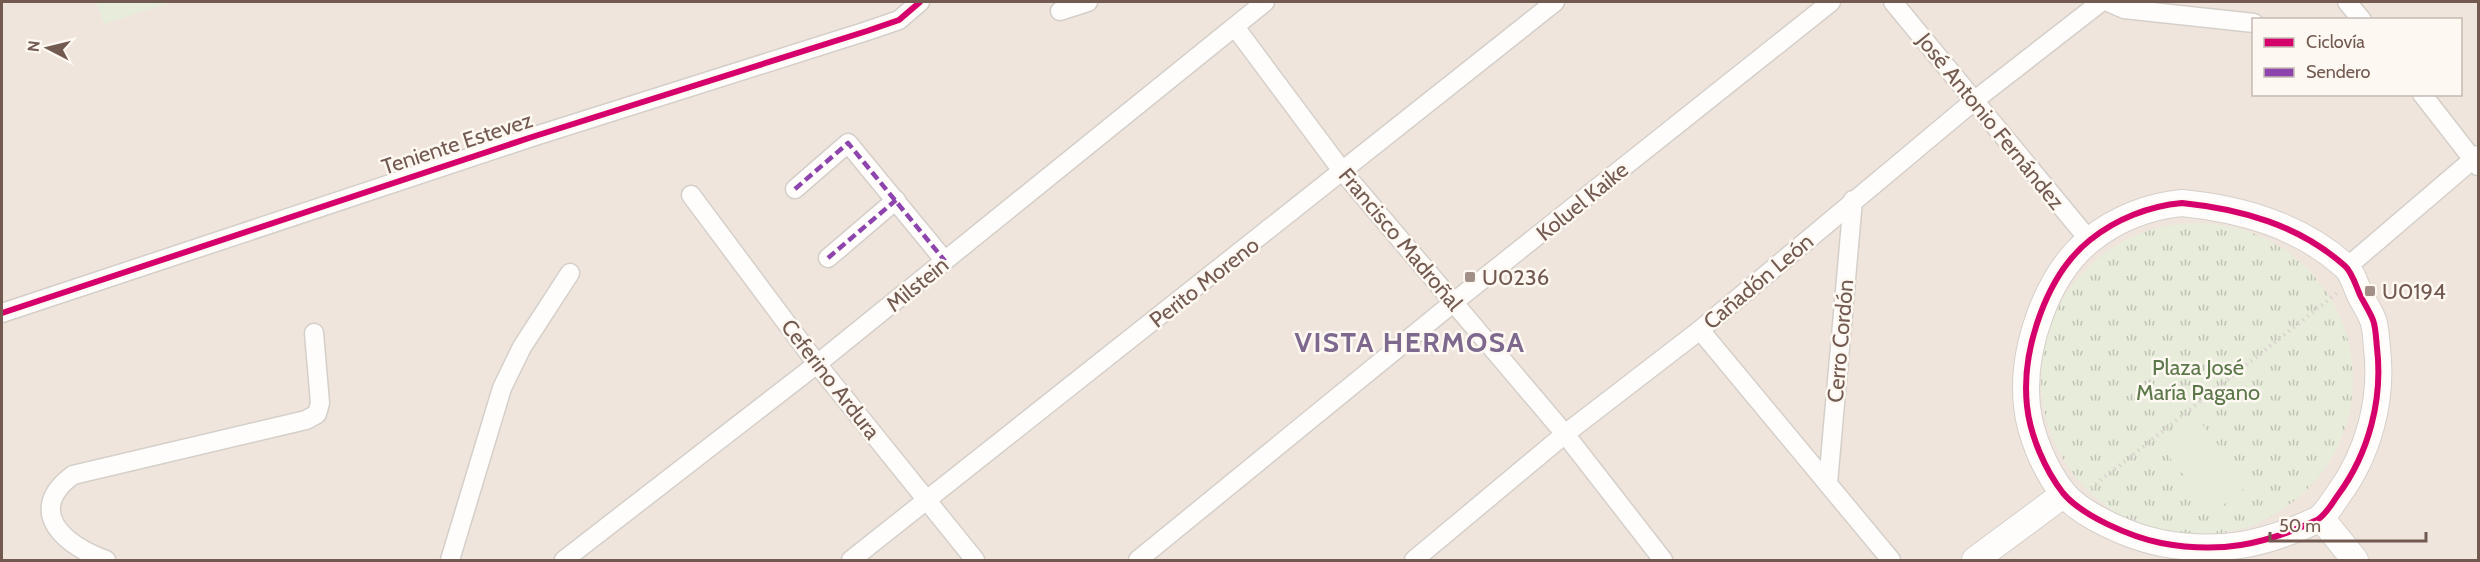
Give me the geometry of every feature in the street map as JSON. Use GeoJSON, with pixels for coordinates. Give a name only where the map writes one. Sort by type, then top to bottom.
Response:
{"type":"FeatureCollection","features":[{"type":"Feature","properties":{"kind":"street","name":"Teniente Estevez"},"geometry":{"type":"LineString","coordinates":[[2,313],[532,137],[867,31],[899,20],[920,2]]}},
{"type":"Feature","properties":{"kind":"street"},"geometry":{"type":"LineString","coordinates":[[1060,10],[1088,2]]}},
{"type":"Feature","properties":{"kind":"street","name":"Milstein"},"geometry":{"type":"LineString","coordinates":[[564,561],[817,364],[1265,2]]}},
{"type":"Feature","properties":{"kind":"street","name":"Perito Moreno"},"geometry":{"type":"LineString","coordinates":[[851,561],[1344,172],[1555,2]]}},
{"type":"Feature","properties":{"kind":"street","name":"Koluel Kaike"},"geometry":{"type":"LineString","coordinates":[[1138,561],[1454,302],[1831,2]]}},
{"type":"Feature","properties":{"kind":"street","name":"José Antonio Fernández"},"geometry":{"type":"LineString","coordinates":[[1893,2],[2089,240]]}},
{"type":"Feature","properties":{"kind":"street","name":"Cañadón León"},"geometry":{"type":"LineString","coordinates":[[1414,561],[1565,434],[1700,330],[1975,100],[2101,2]]}},
{"type":"Feature","properties":{"kind":"street"},"geometry":{"type":"LineString","coordinates":[[2108,2],[2124,9],[2252,22]]}},
{"type":"Feature","properties":{"kind":"street"},"geometry":{"type":"LineString","coordinates":[[2347,2],[2360,18]]}},
{"type":"Feature","properties":{"kind":"street","name":"Francisco Madroñal"},"geometry":{"type":"LineString","coordinates":[[1234,27],[1344,172],[1565,434],[1663,561]]}},
{"type":"Feature","properties":{"kind":"street"},"geometry":{"type":"LineString","coordinates":[[2350,273],[2477,160],[2424,96]]}},
{"type":"Feature","properties":{"kind":"street"},"geometry":{"type":"LineString","coordinates":[[795,189],[848,143],[945,261]]}},
{"type":"Feature","properties":{"kind":"street","name":"Ceferino Ardura"},"geometry":{"type":"LineString","coordinates":[[691,195],[817,364],[929,500],[975,561]]}},
{"type":"Feature","properties":{"kind":"street"},"geometry":{"type":"LineString","coordinates":[[828,258],[896,200]]}},
{"type":"Feature","properties":{"kind":"street","name":"Cerro Cordón"},"geometry":{"type":"LineString","coordinates":[[1828,483],[1853,200]]}},
{"type":"Feature","properties":{"kind":"street"},"geometry":{"type":"LineString","coordinates":[[2182,203],[2224,207],[2267,218],[2306,239],[2350,273],[2374,322],[2380,374],[2371,429],[2354,473],[2322,518],[2276,538],[2226,549],[2183,547],[2141,539],[2100,521],[2071,499],[2037,447],[2026,406],[2029,358],[2040,311],[2064,268],[2089,240],[2133,214],[2158,205],[2182,203]]}},
{"type":"Feature","properties":{"kind":"street"},"geometry":{"type":"LineString","coordinates":[[450,561],[502,388],[522,348],[570,273]]}},
{"type":"Feature","properties":{"kind":"street"},"geometry":{"type":"LineString","coordinates":[[1700,330],[1891,561]]}},
{"type":"Feature","properties":{"kind":"street"},"geometry":{"type":"LineString","coordinates":[[106,561],[87,554],[65,537],[54,524],[51,507],[56,488],[73,475],[306,420],[317,414],[320,403],[314,333]]}},
{"type":"Feature","properties":{"kind":"street"},"geometry":{"type":"LineString","coordinates":[[1975,561],[2071,499]]}},
{"type":"Feature","properties":{"kind":"street"},"geometry":{"type":"LineString","coordinates":[[2322,518],[2355,561]]}},
{"type":"Feature","properties":{"kind":"path"},"geometry":{"type":"LineString","coordinates":[[2071,499],[2087,492],[2332,298],[2350,273]]}},
{"type":"Feature","properties":{"kind":"shaded area"},"geometry":{"type":"Polygon","coordinates":[[[2,2],[2478,2],[2478,560],[2,560],[2,2]]]}},
{"type":"Feature","properties":{"kind":"green space"},"geometry":{"type":"Polygon","coordinates":[[[96,2],[172,2],[104,24],[96,2]]]}},
{"type":"Feature","properties":{"kind":"green space","name":"Plaza José María Pagano"},"geometry":{"type":"Polygon","coordinates":[[[2182,223],[2212,223],[2257,234],[2284,249],[2308,268],[2327,292],[2342,319],[2353,364],[2353,394],[2342,439],[2327,466],[2308,490],[2284,509],[2257,524],[2212,535],[2182,535],[2152,529],[2123,517],[2098,500],[2076,478],[2059,453],[2047,424],[2041,394],[2041,364],[2047,334],[2059,305],[2076,280],[2098,258],[2123,241],[2152,229],[2182,223]]]}},
{"type":"Feature","properties":{"kind":"green space"},"geometry":{"type":"Polygon","coordinates":[[[2195,415],[2249,485],[2213,513],[2159,444],[2195,415]]]}},
{"type":"Feature","properties":{"kind":"marked path"},"geometry":{"type":"LineString","coordinates":[[795,189],[848,143],[945,261]]}},
{"type":"Feature","properties":{"kind":"marked path"},"geometry":{"type":"LineString","coordinates":[[828,258],[896,200]]}},
{"type":"Feature","properties":{"kind":"cycle path"},"geometry":{"type":"LineString","coordinates":[[2,313],[532,137],[867,31],[899,20],[920,2]]}},
{"type":"Feature","properties":{"kind":"cycle path"},"geometry":{"type":"LineString","coordinates":[[2182,203],[2226,210],[2268,221],[2289,230],[2327,252],[2352,275],[2375,326],[2378,367],[2375,406],[2366,443],[2349,479],[2329,509],[2317,520],[2278,536],[2241,545],[2202,548],[2161,543],[2122,531],[2082,510],[2071,502],[2050,474],[2031,429],[2027,406],[2028,362],[2040,316],[2049,293],[2074,255],[2090,240],[2122,220],[2145,210],[2182,203]]}},
{"type":"Feature","properties":{"kind":"place","name":"U0236"},"geometry":{"type":"Point","coordinates":[1470,277]}},
{"type":"Feature","properties":{"kind":"place","name":"U0194"},"geometry":{"type":"Point","coordinates":[2370,291]}},
{"type":"Feature","properties":{"kind":"district","name":"VISTA HERMOSA"},"geometry":{"type":"Point","coordinates":[1410,342]}}]}
